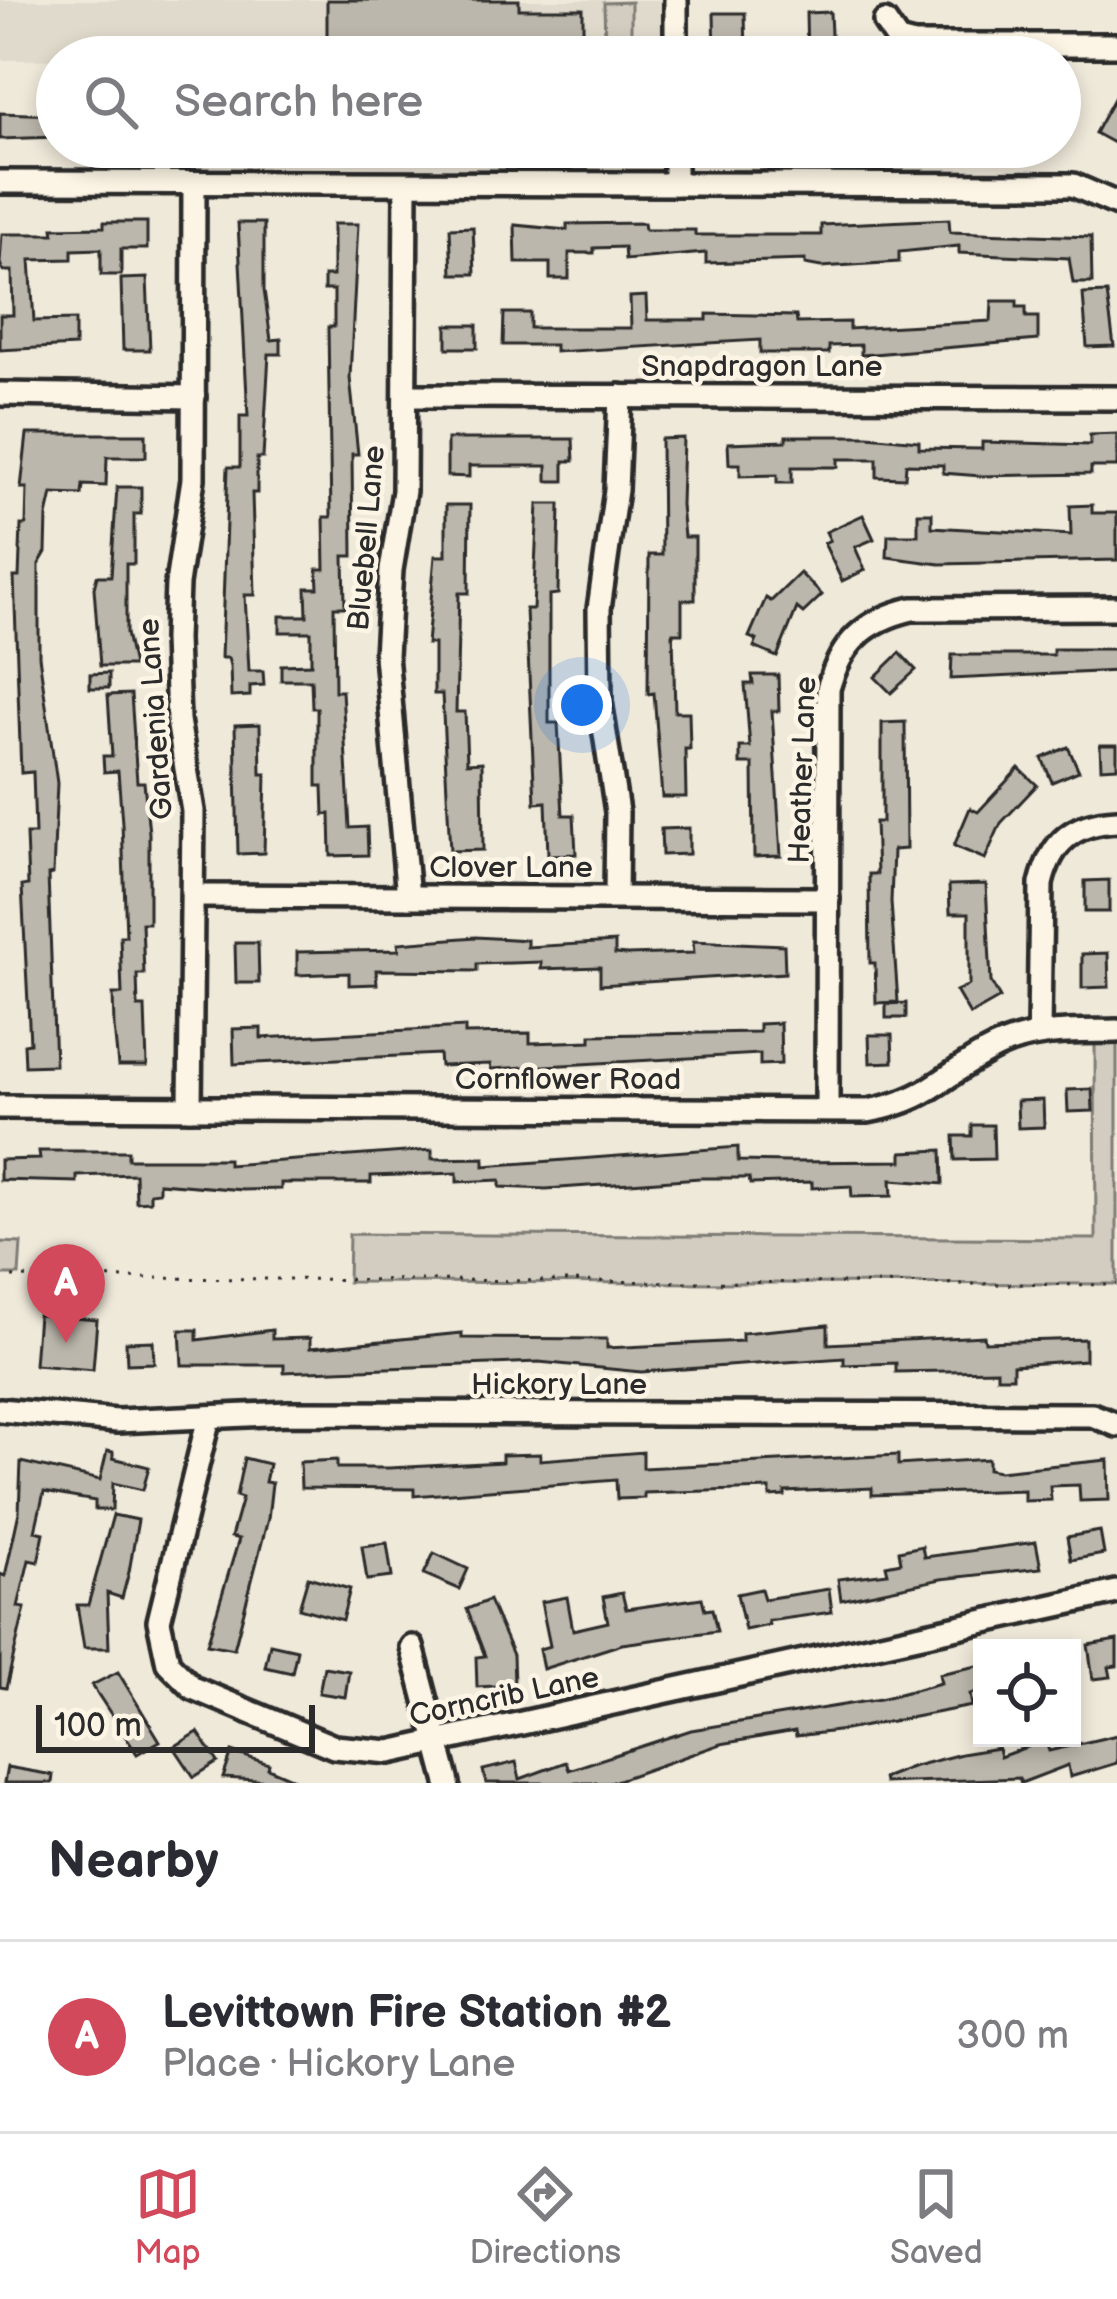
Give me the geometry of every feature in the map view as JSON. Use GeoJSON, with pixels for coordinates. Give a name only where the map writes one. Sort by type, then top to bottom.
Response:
{"type":"FeatureCollection","features":[{"type":"Feature","properties":{"kind":"street"},"geometry":{"type":"LineString","coordinates":[[676,0],[676,36]]}},
{"type":"Feature","properties":{"kind":"street"},"geometry":{"type":"LineString","coordinates":[[885,22],[895,36]]}},
{"type":"Feature","properties":{"kind":"street"},"geometry":{"type":"LineString","coordinates":[[1081,46],[1117,46]]}},
{"type":"Feature","properties":{"kind":"street"},"geometry":{"type":"LineString","coordinates":[[675,168],[675,184]]}},
{"type":"Feature","properties":{"kind":"street"},"geometry":{"type":"LineString","coordinates":[[0,182],[1073,185],[1117,204]]}},
{"type":"Feature","properties":{"kind":"street","name":"Gardenia Lane"},"geometry":{"type":"LineString","coordinates":[[190,1108],[193,811],[178,720],[175,639],[177,584],[193,479],[194,183]]}},
{"type":"Feature","properties":{"kind":"street","name":"Bluebell Lane"},"geometry":{"type":"LineString","coordinates":[[406,184],[404,491],[391,570],[386,655],[408,896]]}},
{"type":"Feature","properties":{"kind":"street"},"geometry":{"type":"LineString","coordinates":[[0,394],[194,397]]}},
{"type":"Feature","properties":{"kind":"street","name":"Snapdragon Lane"},"geometry":{"type":"LineString","coordinates":[[406,396],[1117,398]]}},
{"type":"Feature","properties":{"kind":"street"},"geometry":{"type":"LineString","coordinates":[[616,897],[616,812],[600,701],[599,609],[616,490],[620,397]]}},
{"type":"Feature","properties":{"kind":"street","name":"Heather Lane"},"geometry":{"type":"LineString","coordinates":[[827,1110],[828,689],[837,658],[854,636],[886,615],[912,609],[1117,608]]}},
{"type":"Feature","properties":{"kind":"street"},"geometry":{"type":"LineString","coordinates":[[1039,1032],[1041,884],[1046,861],[1065,835],[1089,822],[1117,820]]}},
{"type":"Feature","properties":{"kind":"street","name":"Clover Lane"},"geometry":{"type":"LineString","coordinates":[[193,896],[828,899]]}},
{"type":"Feature","properties":{"kind":"street","name":"Cornflower Road"},"geometry":{"type":"LineString","coordinates":[[0,1107],[827,1110],[902,1105],[942,1086],[995,1048],[1039,1032],[1117,1031]]}},
{"type":"Feature","properties":{"kind":"street","name":"Hickory Lane"},"geometry":{"type":"LineString","coordinates":[[0,1410],[117,1421],[1092,1415],[1117,1425]]}},
{"type":"Feature","properties":{"kind":"street","name":"Corncrib Lane"},"geometry":{"type":"LineString","coordinates":[[209,1417],[159,1621],[168,1663],[193,1688],[334,1747],[390,1752],[1117,1592]]}},
{"type":"Feature","properties":{"kind":"street"},"geometry":{"type":"LineString","coordinates":[[412,1647],[448,1783]]}},
{"type":"Feature","properties":{"kind":"path"},"geometry":{"type":"LineString","coordinates":[[0,1277],[1117,1285]]}},
{"type":"Feature","properties":{"kind":"shaded area"},"geometry":{"type":"Polygon","coordinates":[[[0,0],[676,0],[676,36],[36,36],[36,60],[0,60],[0,0]]]}},
{"type":"Feature","properties":{"kind":"shaded area"},"geometry":{"type":"Polygon","coordinates":[[[631,2],[631,36],[605,36],[604,3],[631,2]]]}},
{"type":"Feature","properties":{"kind":"shaded area"},"geometry":{"type":"Polygon","coordinates":[[[1095,1044],[1117,1044],[1117,1284],[348,1282],[349,1234],[1096,1239],[1095,1044]]]}},
{"type":"Feature","properties":{"kind":"shaded area"},"geometry":{"type":"Polygon","coordinates":[[[0,1242],[21,1243],[19,1275],[0,1275],[0,1242]]]}},
{"type":"Feature","properties":{"kind":"building"},"geometry":{"type":"Polygon","coordinates":[[[327,0],[519,0],[519,9],[583,9],[583,36],[327,36],[327,0]]]}},
{"type":"Feature","properties":{"kind":"building"},"geometry":{"type":"Polygon","coordinates":[[[830,12],[831,36],[807,36],[806,13],[830,12]]]}},
{"type":"Feature","properties":{"kind":"building"},"geometry":{"type":"Polygon","coordinates":[[[714,13],[745,13],[746,36],[715,36],[714,13]]]}},
{"type":"Feature","properties":{"kind":"building"},"geometry":{"type":"Polygon","coordinates":[[[1117,93],[1117,145],[1095,133],[1117,93]]]}},
{"type":"Feature","properties":{"kind":"building"},"geometry":{"type":"Polygon","coordinates":[[[0,113],[36,114],[36,138],[0,139],[0,113]]]}},
{"type":"Feature","properties":{"kind":"building"},"geometry":{"type":"Polygon","coordinates":[[[949,219],[950,232],[1091,237],[1092,283],[1073,283],[1069,258],[959,253],[959,246],[899,252],[899,262],[821,267],[805,264],[805,260],[706,263],[706,253],[625,260],[624,247],[594,248],[594,253],[569,253],[569,279],[550,279],[550,263],[516,263],[515,225],[567,230],[567,224],[644,223],[645,230],[695,230],[695,235],[821,235],[821,225],[949,219]]]}},
{"type":"Feature","properties":{"kind":"building"},"geometry":{"type":"Polygon","coordinates":[[[104,222],[147,222],[147,249],[121,249],[121,275],[101,275],[101,249],[72,250],[72,259],[30,260],[34,321],[75,320],[75,346],[0,350],[0,315],[13,315],[12,271],[3,271],[0,263],[2,234],[54,234],[53,228],[104,227],[104,222]]]}},
{"type":"Feature","properties":{"kind":"building"},"geometry":{"type":"Polygon","coordinates":[[[238,223],[264,223],[264,290],[271,340],[281,339],[281,354],[269,354],[263,458],[257,458],[257,493],[252,493],[255,595],[245,595],[249,671],[263,671],[264,685],[250,686],[250,696],[231,697],[228,658],[221,658],[228,467],[240,467],[240,416],[248,416],[238,223]]]}},
{"type":"Feature","properties":{"kind":"building"},"geometry":{"type":"Polygon","coordinates":[[[333,224],[358,224],[350,378],[358,454],[352,454],[353,556],[344,556],[345,607],[334,607],[335,691],[342,691],[350,828],[367,827],[368,855],[331,856],[330,814],[324,815],[323,786],[317,786],[317,708],[312,708],[311,680],[281,680],[281,665],[311,664],[311,632],[280,632],[280,616],[307,616],[306,588],[318,588],[317,569],[325,569],[324,517],[331,517],[328,327],[334,327],[334,290],[324,290],[324,276],[333,276],[333,224]]]}},
{"type":"Feature","properties":{"kind":"building"},"geometry":{"type":"Polygon","coordinates":[[[473,227],[475,274],[452,274],[450,228],[473,227]]]}},
{"type":"Feature","properties":{"kind":"building"},"geometry":{"type":"Polygon","coordinates":[[[147,278],[150,350],[123,350],[121,279],[147,278]]]}},
{"type":"Feature","properties":{"kind":"building"},"geometry":{"type":"Polygon","coordinates":[[[1107,293],[1114,346],[1087,347],[1083,294],[1107,293]]]}},
{"type":"Feature","properties":{"kind":"building"},"geometry":{"type":"Polygon","coordinates":[[[646,296],[647,320],[707,320],[707,314],[796,316],[797,323],[849,322],[849,329],[991,321],[992,301],[1017,301],[1017,307],[1026,307],[1026,317],[1038,317],[1038,340],[861,355],[861,345],[829,346],[829,353],[760,353],[760,340],[555,352],[555,345],[503,345],[504,313],[530,313],[530,328],[631,328],[630,297],[646,296]]]}},
{"type":"Feature","properties":{"kind":"building"},"geometry":{"type":"Polygon","coordinates":[[[447,325],[477,325],[477,348],[447,348],[447,325]]]}},
{"type":"Feature","properties":{"kind":"building"},"geometry":{"type":"Polygon","coordinates":[[[27,434],[146,434],[146,457],[107,457],[106,486],[83,485],[82,495],[52,494],[47,516],[46,552],[39,564],[39,656],[57,783],[53,874],[48,875],[55,1065],[25,1066],[24,1044],[30,1043],[22,886],[28,885],[26,834],[35,834],[33,772],[21,773],[14,577],[19,577],[21,525],[26,525],[27,488],[21,488],[27,434]]]}},
{"type":"Feature","properties":{"kind":"building"},"geometry":{"type":"Polygon","coordinates":[[[1117,434],[1117,467],[1091,467],[1091,474],[981,476],[943,473],[943,465],[906,464],[905,478],[877,477],[877,459],[838,459],[838,467],[792,467],[792,483],[777,483],[777,475],[740,476],[740,464],[729,464],[728,443],[786,441],[786,436],[868,436],[919,441],[919,448],[982,449],[982,442],[1090,445],[1090,435],[1117,434]]]}},
{"type":"Feature","properties":{"kind":"building"},"geometry":{"type":"Polygon","coordinates":[[[683,438],[681,505],[684,537],[695,537],[695,600],[682,600],[682,633],[673,633],[675,712],[689,712],[690,749],[685,749],[686,797],[662,797],[654,693],[648,694],[649,555],[662,555],[661,439],[683,438]]]}},
{"type":"Feature","properties":{"kind":"building"},"geometry":{"type":"Polygon","coordinates":[[[447,439],[573,439],[574,461],[564,461],[564,481],[547,481],[547,466],[469,466],[469,477],[447,476],[447,439]]]}},
{"type":"Feature","properties":{"kind":"building"},"geometry":{"type":"Polygon","coordinates":[[[117,487],[141,487],[141,514],[134,514],[134,564],[126,564],[126,633],[133,666],[100,666],[94,588],[97,576],[111,576],[117,487]]]}},
{"type":"Feature","properties":{"kind":"building"},"geometry":{"type":"Polygon","coordinates":[[[538,504],[560,504],[558,594],[549,595],[549,723],[558,723],[563,815],[574,815],[576,854],[548,855],[546,802],[535,803],[526,609],[533,609],[538,504]]]}},
{"type":"Feature","properties":{"kind":"building"},"geometry":{"type":"Polygon","coordinates":[[[446,505],[470,505],[469,593],[459,593],[456,712],[465,712],[467,763],[482,762],[483,850],[450,851],[442,694],[434,694],[434,644],[427,644],[435,556],[446,556],[446,505]]]}},
{"type":"Feature","properties":{"kind":"building"},"geometry":{"type":"Polygon","coordinates":[[[1092,505],[1092,513],[1117,513],[1117,560],[940,564],[887,557],[888,535],[918,535],[918,513],[932,513],[932,527],[1071,535],[1070,506],[1092,505]]]}},
{"type":"Feature","properties":{"kind":"building"},"geometry":{"type":"Polygon","coordinates":[[[863,515],[874,539],[855,547],[865,570],[842,581],[824,543],[830,540],[826,532],[863,515]]]}},
{"type":"Feature","properties":{"kind":"building"},"geometry":{"type":"Polygon","coordinates":[[[800,573],[822,595],[803,613],[797,608],[777,657],[754,647],[757,640],[749,637],[766,598],[771,601],[800,573]]]}},
{"type":"Feature","properties":{"kind":"building"},"geometry":{"type":"Polygon","coordinates":[[[1053,649],[1117,649],[1117,671],[951,679],[952,655],[1053,655],[1053,649]]]}},
{"type":"Feature","properties":{"kind":"building"},"geometry":{"type":"Polygon","coordinates":[[[900,653],[916,670],[891,693],[875,677],[900,653]]]}},
{"type":"Feature","properties":{"kind":"building"},"geometry":{"type":"Polygon","coordinates":[[[109,673],[109,688],[90,688],[90,674],[109,673]]]}},
{"type":"Feature","properties":{"kind":"building"},"geometry":{"type":"Polygon","coordinates":[[[752,675],[778,675],[779,711],[772,711],[781,856],[754,857],[753,764],[740,764],[740,747],[750,747],[745,684],[753,684],[752,675]]]}},
{"type":"Feature","properties":{"kind":"building"},"geometry":{"type":"Polygon","coordinates":[[[131,694],[137,782],[144,782],[149,833],[149,923],[142,923],[144,974],[137,974],[138,1007],[145,1007],[147,1066],[118,1066],[114,1027],[113,994],[122,994],[120,936],[126,936],[122,823],[118,771],[104,772],[103,756],[112,756],[108,695],[131,694]]]}},
{"type":"Feature","properties":{"kind":"building"},"geometry":{"type":"Polygon","coordinates":[[[905,722],[906,849],[893,850],[891,902],[898,1002],[876,1003],[875,963],[870,963],[869,874],[877,874],[875,822],[882,822],[882,723],[905,722]]]}},
{"type":"Feature","properties":{"kind":"building"},"geometry":{"type":"Polygon","coordinates":[[[260,724],[261,774],[266,774],[264,853],[238,854],[235,725],[260,724]]]}},
{"type":"Feature","properties":{"kind":"building"},"geometry":{"type":"Polygon","coordinates":[[[1100,745],[1117,745],[1117,767],[1101,768],[1100,745]]]}},
{"type":"Feature","properties":{"kind":"building"},"geometry":{"type":"Polygon","coordinates":[[[1068,747],[1079,771],[1052,782],[1042,758],[1068,747]]]}},
{"type":"Feature","properties":{"kind":"building"},"geometry":{"type":"Polygon","coordinates":[[[1019,768],[1037,785],[1001,823],[985,859],[954,846],[970,808],[978,812],[1019,768]]]}},
{"type":"Feature","properties":{"kind":"building"},"geometry":{"type":"Polygon","coordinates":[[[689,828],[689,854],[662,855],[661,829],[689,828]]]}},
{"type":"Feature","properties":{"kind":"building"},"geometry":{"type":"Polygon","coordinates":[[[1109,880],[1109,912],[1085,912],[1085,881],[1109,880]]]}},
{"type":"Feature","properties":{"kind":"building"},"geometry":{"type":"Polygon","coordinates":[[[986,884],[991,982],[1000,998],[970,1015],[956,991],[969,985],[969,913],[950,913],[949,885],[986,884]]]}},
{"type":"Feature","properties":{"kind":"building"},"geometry":{"type":"Polygon","coordinates":[[[476,937],[527,940],[527,947],[615,942],[615,954],[627,955],[694,953],[693,941],[784,945],[785,973],[600,985],[600,967],[541,969],[541,962],[477,964],[477,971],[376,970],[377,984],[349,985],[349,973],[297,975],[297,952],[399,950],[398,943],[476,937]]]}},
{"type":"Feature","properties":{"kind":"building"},"geometry":{"type":"Polygon","coordinates":[[[235,943],[258,943],[259,983],[236,983],[235,943]]]}},
{"type":"Feature","properties":{"kind":"building"},"geometry":{"type":"Polygon","coordinates":[[[1108,953],[1109,987],[1082,988],[1082,954],[1108,953]]]}},
{"type":"Feature","properties":{"kind":"building"},"geometry":{"type":"Polygon","coordinates":[[[906,1003],[906,1018],[886,1018],[886,1004],[906,1003]]]}},
{"type":"Feature","properties":{"kind":"building"},"geometry":{"type":"Polygon","coordinates":[[[780,1023],[781,1064],[760,1065],[760,1054],[491,1069],[490,1064],[440,1066],[439,1054],[234,1064],[233,1029],[261,1028],[261,1038],[465,1027],[465,1034],[530,1033],[530,1043],[591,1041],[591,1035],[759,1032],[759,1024],[780,1023]]]}},
{"type":"Feature","properties":{"kind":"building"},"geometry":{"type":"Polygon","coordinates":[[[869,1035],[892,1035],[893,1062],[870,1063],[869,1035]]]}},
{"type":"Feature","properties":{"kind":"building"},"geometry":{"type":"Polygon","coordinates":[[[1092,1089],[1093,1111],[1068,1112],[1067,1090],[1092,1089]]]}},
{"type":"Feature","properties":{"kind":"building"},"geometry":{"type":"Polygon","coordinates":[[[1043,1100],[1044,1127],[1018,1128],[1017,1101],[1043,1100]]]}},
{"type":"Feature","properties":{"kind":"building"},"geometry":{"type":"Polygon","coordinates":[[[972,1125],[993,1125],[994,1159],[955,1160],[954,1136],[972,1136],[972,1125]]]}},
{"type":"Feature","properties":{"kind":"building"},"geometry":{"type":"Polygon","coordinates":[[[738,1147],[738,1161],[788,1162],[902,1161],[902,1152],[942,1150],[943,1184],[891,1180],[892,1196],[852,1197],[851,1186],[750,1184],[749,1178],[546,1189],[500,1187],[500,1180],[457,1182],[457,1173],[371,1176],[371,1183],[281,1183],[281,1189],[159,1183],[159,1192],[150,1193],[150,1201],[136,1202],[135,1174],[77,1176],[77,1182],[0,1180],[0,1160],[40,1159],[39,1151],[128,1151],[128,1159],[228,1159],[228,1165],[432,1150],[432,1159],[484,1158],[484,1166],[738,1147]]]}},
{"type":"Feature","properties":{"kind":"building"},"geometry":{"type":"Polygon","coordinates":[[[38,1315],[97,1320],[93,1370],[34,1365],[38,1315]]]}},
{"type":"Feature","properties":{"kind":"building"},"geometry":{"type":"Polygon","coordinates":[[[828,1325],[828,1344],[984,1336],[985,1342],[1085,1339],[1085,1360],[1013,1365],[1013,1377],[997,1377],[997,1370],[896,1372],[896,1363],[844,1365],[844,1358],[641,1372],[539,1362],[284,1372],[284,1365],[182,1365],[180,1330],[197,1330],[197,1340],[272,1330],[272,1339],[310,1338],[310,1348],[462,1333],[462,1338],[607,1339],[607,1348],[742,1341],[742,1333],[828,1325]]]}},
{"type":"Feature","properties":{"kind":"building"},"geometry":{"type":"Polygon","coordinates":[[[153,1341],[154,1363],[127,1364],[126,1342],[153,1341]]]}},
{"type":"Feature","properties":{"kind":"building"},"geometry":{"type":"Polygon","coordinates":[[[107,1451],[113,1452],[113,1458],[149,1467],[143,1490],[113,1483],[112,1510],[95,1510],[95,1501],[44,1492],[35,1531],[44,1533],[38,1562],[29,1560],[18,1607],[25,1608],[6,1688],[0,1687],[0,1574],[5,1576],[19,1512],[21,1462],[100,1480],[107,1451]]]}},
{"type":"Feature","properties":{"kind":"building"},"geometry":{"type":"Polygon","coordinates":[[[643,1452],[643,1468],[898,1455],[898,1465],[988,1459],[988,1469],[999,1471],[1108,1460],[1109,1500],[1080,1501],[1079,1485],[1050,1486],[1051,1500],[1024,1501],[1024,1490],[872,1495],[872,1488],[785,1492],[785,1496],[770,1497],[770,1489],[644,1493],[644,1498],[617,1499],[616,1480],[414,1496],[414,1489],[301,1488],[300,1462],[337,1460],[337,1468],[389,1468],[502,1462],[502,1455],[540,1454],[540,1460],[643,1452]]]}},
{"type":"Feature","properties":{"kind":"building"},"geometry":{"type":"Polygon","coordinates":[[[244,1458],[269,1464],[265,1482],[272,1483],[268,1519],[234,1649],[207,1644],[239,1539],[231,1537],[242,1498],[236,1496],[244,1458]]]}},
{"type":"Feature","properties":{"kind":"building"},"geometry":{"type":"Polygon","coordinates":[[[113,1515],[138,1520],[129,1572],[122,1598],[107,1593],[109,1648],[84,1648],[77,1605],[88,1605],[113,1515]]]}},
{"type":"Feature","properties":{"kind":"building"},"geometry":{"type":"Polygon","coordinates":[[[1100,1531],[1104,1554],[1071,1560],[1067,1537],[1100,1531]]]}},
{"type":"Feature","properties":{"kind":"building"},"geometry":{"type":"Polygon","coordinates":[[[1036,1542],[1041,1568],[941,1579],[841,1600],[838,1579],[888,1573],[886,1565],[901,1562],[899,1551],[922,1546],[924,1557],[1036,1542]]]}},
{"type":"Feature","properties":{"kind":"building"},"geometry":{"type":"Polygon","coordinates":[[[387,1543],[392,1577],[367,1580],[362,1546],[387,1543]]]}},
{"type":"Feature","properties":{"kind":"building"},"geometry":{"type":"Polygon","coordinates":[[[434,1553],[468,1569],[459,1589],[424,1574],[434,1553]]]}},
{"type":"Feature","properties":{"kind":"building"},"geometry":{"type":"Polygon","coordinates":[[[308,1577],[350,1589],[342,1620],[299,1608],[308,1577]]]}},
{"type":"Feature","properties":{"kind":"building"},"geometry":{"type":"Polygon","coordinates":[[[761,1589],[764,1599],[829,1589],[832,1612],[768,1621],[769,1625],[745,1630],[737,1594],[761,1589]]]}},
{"type":"Feature","properties":{"kind":"building"},"geometry":{"type":"Polygon","coordinates":[[[622,1593],[626,1609],[702,1598],[705,1610],[712,1609],[717,1631],[622,1644],[543,1669],[539,1649],[550,1646],[541,1602],[567,1597],[573,1630],[608,1622],[603,1597],[622,1593]]]}},
{"type":"Feature","properties":{"kind":"building"},"geometry":{"type":"Polygon","coordinates":[[[489,1600],[513,1655],[514,1685],[477,1687],[476,1657],[485,1656],[467,1609],[489,1600]]]}},
{"type":"Feature","properties":{"kind":"building"},"geometry":{"type":"Polygon","coordinates":[[[1117,1640],[1117,1666],[1109,1667],[1111,1677],[1093,1679],[1088,1645],[1117,1640]]]}},
{"type":"Feature","properties":{"kind":"building"},"geometry":{"type":"Polygon","coordinates":[[[270,1644],[297,1650],[292,1673],[265,1667],[270,1644]]]}},
{"type":"Feature","properties":{"kind":"building"},"geometry":{"type":"Polygon","coordinates":[[[324,1667],[349,1671],[345,1697],[319,1693],[324,1667]]]}},
{"type":"Feature","properties":{"kind":"building"},"geometry":{"type":"Polygon","coordinates":[[[973,1667],[972,1706],[845,1730],[796,1736],[795,1731],[721,1744],[610,1783],[486,1783],[483,1770],[516,1762],[520,1779],[566,1762],[569,1770],[691,1730],[880,1699],[941,1683],[939,1674],[973,1667]]]}},
{"type":"Feature","properties":{"kind":"building"},"geometry":{"type":"Polygon","coordinates":[[[118,1672],[160,1741],[137,1754],[92,1685],[118,1672]]]}},
{"type":"Feature","properties":{"kind":"building"},"geometry":{"type":"Polygon","coordinates":[[[198,1732],[218,1762],[194,1777],[174,1747],[198,1732]]]}},
{"type":"Feature","properties":{"kind":"building"},"geometry":{"type":"Polygon","coordinates":[[[1117,1735],[1117,1763],[1070,1777],[1068,1765],[1021,1783],[1019,1778],[884,1783],[883,1778],[961,1754],[998,1748],[1000,1757],[1026,1747],[1048,1747],[1049,1751],[1117,1735]]]}},
{"type":"Feature","properties":{"kind":"building"},"geometry":{"type":"Polygon","coordinates":[[[232,1752],[269,1764],[268,1768],[303,1783],[223,1778],[232,1752]]]}},
{"type":"Feature","properties":{"kind":"building"},"geometry":{"type":"Polygon","coordinates":[[[7,1767],[53,1775],[52,1783],[4,1783],[7,1767]]]}},
{"type":"Feature","properties":{"kind":"place","name":"Levittown Fire Station #2"},"geometry":{"type":"Point","coordinates":[66,1343]}}]}
